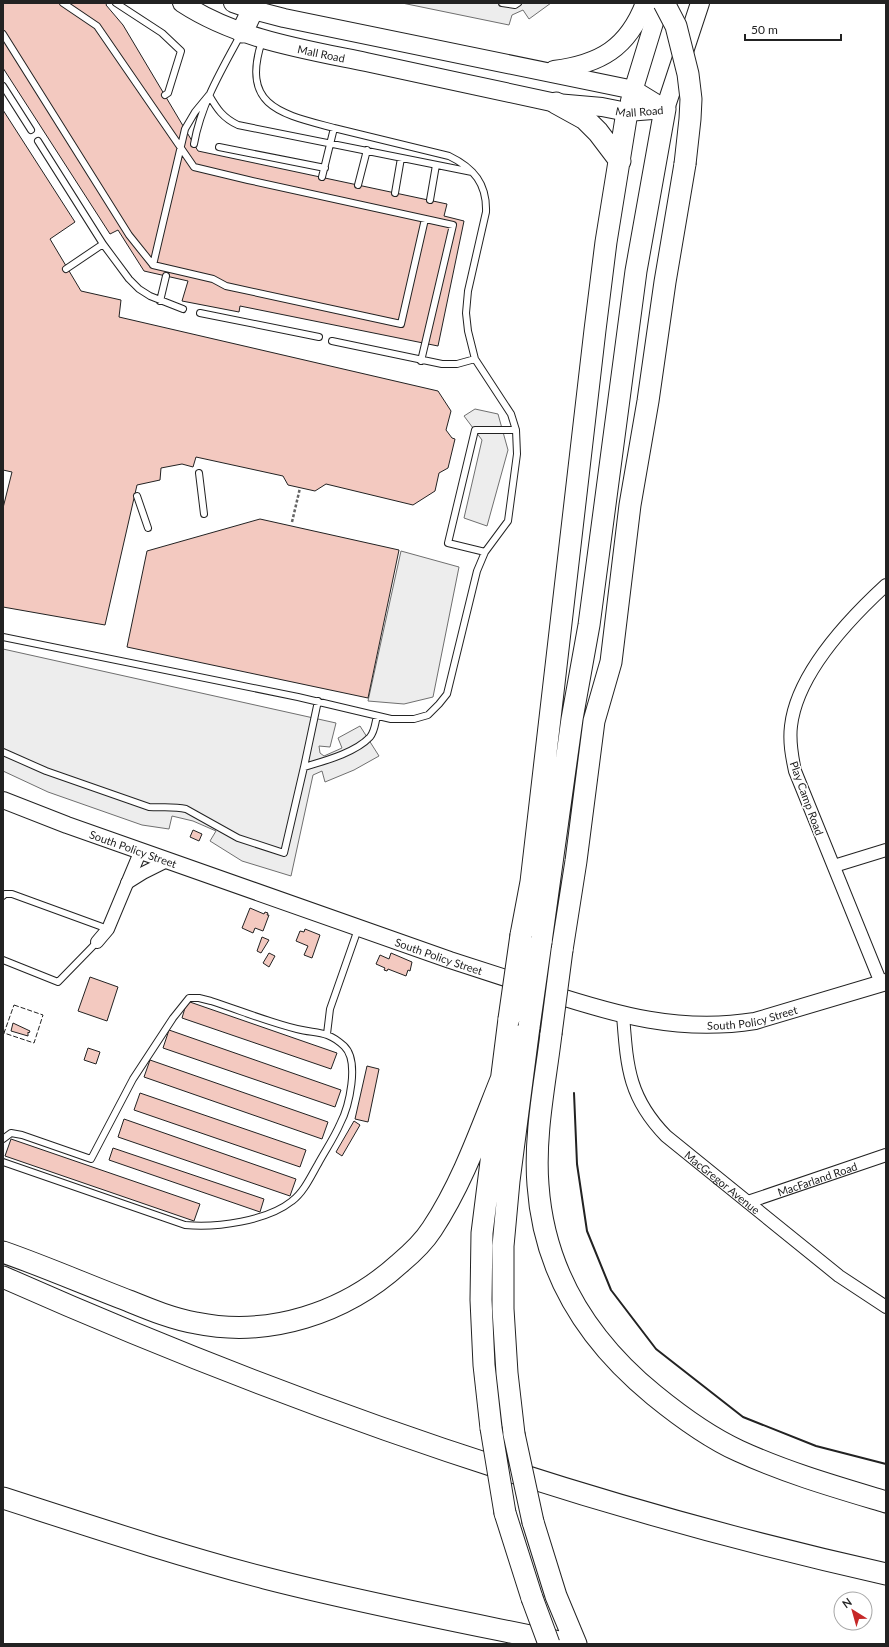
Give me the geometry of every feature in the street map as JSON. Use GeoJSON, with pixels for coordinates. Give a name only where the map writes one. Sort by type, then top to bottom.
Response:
{"type":"FeatureCollection","features":[{"type":"Feature","properties":{"kind":"highway"},"geometry":{"type":"LineString","coordinates":[[664,3],[676,26],[688,74],[690,119],[685,164],[665,282],[648,401],[630,505],[611,662],[594,721],[576,860],[562,950],[538,1138],[537,1162],[540,1209],[545,1233],[560,1278],[579,1313],[597,1339],[612,1357],[640,1384],[700,1430],[739,1451],[781,1469],[886,1502]]}},
{"type":"Feature","properties":{"kind":"highway"},"geometry":{"type":"LineString","coordinates":[[242,32],[254,7]]}},
{"type":"Feature","properties":{"kind":"highway"},"geometry":{"type":"LineString","coordinates":[[556,103],[584,119],[598,132],[620,160]]}},
{"type":"Feature","properties":{"kind":"highway"},"geometry":{"type":"LineString","coordinates":[[576,1644],[556,1596],[532,1522],[514,1434],[506,1373],[502,1310],[503,1246],[509,1181],[529,1027],[572,719],[589,625],[636,271],[665,109]]}},
{"type":"Feature","properties":{"kind":"highway"},"geometry":{"type":"LineString","coordinates":[[549,1644],[532,1598],[505,1513],[491,1428],[484,1365],[481,1300],[482,1233],[509,1019],[521,935],[531,882],[606,242],[627,112]]}},
{"type":"Feature","properties":{"kind":"highway"},"geometry":{"type":"LineString","coordinates":[[589,625],[594,721]]}},
{"type":"Feature","properties":{"kind":"highway"},"geometry":{"type":"LineString","coordinates":[[3,1252],[46,1267],[170,1317],[197,1324],[246,1327],[271,1325],[295,1321],[319,1313],[342,1304],[370,1288],[413,1252],[431,1231],[448,1203],[468,1163],[502,1077]]}},
{"type":"Feature","properties":{"kind":"highway"},"geometry":{"type":"LineString","coordinates":[[3,1277],[118,1327],[248,1380],[433,1446],[567,1490],[653,1515],[886,1574]]}},
{"type":"Feature","properties":{"kind":"highway"},"geometry":{"type":"LineString","coordinates":[[3,1498],[177,1553],[265,1578],[354,1600],[569,1644]]}},
{"type":"Feature","properties":{"kind":"main road","name":"Mall Road"},"geometry":{"type":"LineString","coordinates":[[182,3],[194,11],[225,26],[277,43],[556,103],[602,107],[627,112],[665,109]]}},
{"type":"Feature","properties":{"kind":"main road","name":"Mall Road"},"geometry":{"type":"LineString","coordinates":[[233,3],[254,7],[284,18],[634,90],[665,109]]}},
{"type":"Feature","properties":{"kind":"main road"},"geometry":{"type":"LineString","coordinates":[[541,72],[582,65],[597,60],[610,53],[623,42],[632,29],[645,3]]}},
{"type":"Feature","properties":{"kind":"main road"},"geometry":{"type":"LineString","coordinates":[[627,112],[660,3]]}},
{"type":"Feature","properties":{"kind":"main road"},"geometry":{"type":"LineString","coordinates":[[665,109],[700,3]]}},
{"type":"Feature","properties":{"kind":"street","name":"Play Camp Road"},"geometry":{"type":"LineString","coordinates":[[884,983],[795,771],[792,757],[791,727],[799,698],[813,671],[838,634],[858,611],[886,585]]}},
{"type":"Feature","properties":{"kind":"street","name":"South Policy Street"},"geometry":{"type":"LineString","coordinates":[[3,800],[359,928],[592,1007],[623,1015],[680,1025],[734,1024],[779,1015],[884,983]]}},
{"type":"Feature","properties":{"kind":"street"},"geometry":{"type":"LineString","coordinates":[[97,942],[108,929],[140,850]]}},
{"type":"Feature","properties":{"kind":"street"},"geometry":{"type":"LineString","coordinates":[[834,866],[886,850]]}},
{"type":"Feature","properties":{"kind":"street"},"geometry":{"type":"LineString","coordinates":[[127,883],[169,860]]}},
{"type":"Feature","properties":{"kind":"street","name":"MacGregor Avenue"},"geometry":{"type":"LineString","coordinates":[[623,1015],[629,1071],[636,1093],[646,1113],[666,1136],[839,1276],[886,1307]]}},
{"type":"Feature","properties":{"kind":"street","name":"MacFarland Road"},"geometry":{"type":"LineString","coordinates":[[748,1202],[886,1155]]}},
{"type":"Feature","properties":{"kind":"lane"},"geometry":{"type":"LineString","coordinates":[[63,3],[97,26],[194,167],[241,179],[453,225],[421,361]]}},
{"type":"Feature","properties":{"kind":"lane"},"geometry":{"type":"LineString","coordinates":[[116,3],[162,33],[180,51],[168,93],[164,95]]}},
{"type":"Feature","properties":{"kind":"lane"},"geometry":{"type":"LineString","coordinates":[[502,3],[515,5],[518,3]]}},
{"type":"Feature","properties":{"kind":"lane"},"geometry":{"type":"LineString","coordinates":[[194,144],[197,129],[209,95],[242,32]]}},
{"type":"Feature","properties":{"kind":"lane"},"geometry":{"type":"LineString","coordinates":[[3,34],[129,235],[153,265],[213,279],[226,286],[401,324],[425,219]]}},
{"type":"Feature","properties":{"kind":"lane"},"geometry":{"type":"LineString","coordinates":[[3,637],[318,701],[377,716],[400,720],[414,720],[428,715],[446,694],[477,571],[485,552],[508,521],[517,454],[516,430],[511,414],[475,359],[468,331],[466,313],[468,291],[486,212],[486,199],[480,181],[461,162],[449,156],[334,128],[279,111],[266,100],[256,84],[256,60],[263,39]]}},
{"type":"Feature","properties":{"kind":"lane"},"geometry":{"type":"LineString","coordinates":[[3,86],[31,130]]}},
{"type":"Feature","properties":{"kind":"lane"},"geometry":{"type":"LineString","coordinates":[[153,265],[185,129],[195,112],[209,95]]}},
{"type":"Feature","properties":{"kind":"lane"},"geometry":{"type":"LineString","coordinates":[[209,95],[221,114],[228,120],[238,125],[472,172]]}},
{"type":"Feature","properties":{"kind":"lane"},"geometry":{"type":"LineString","coordinates":[[322,177],[334,128]]}},
{"type":"Feature","properties":{"kind":"lane"},"geometry":{"type":"LineString","coordinates":[[38,141],[104,244],[129,279],[139,289],[160,301],[183,309]]}},
{"type":"Feature","properties":{"kind":"lane"},"geometry":{"type":"LineString","coordinates":[[219,147],[325,168]]}},
{"type":"Feature","properties":{"kind":"lane"},"geometry":{"type":"LineString","coordinates":[[358,185],[367,150]]}},
{"type":"Feature","properties":{"kind":"lane"},"geometry":{"type":"LineString","coordinates":[[395,193],[401,158]]}},
{"type":"Feature","properties":{"kind":"lane"},"geometry":{"type":"LineString","coordinates":[[430,200],[436,165]]}},
{"type":"Feature","properties":{"kind":"lane"},"geometry":{"type":"LineString","coordinates":[[66,269],[104,244]]}},
{"type":"Feature","properties":{"kind":"lane"},"geometry":{"type":"LineString","coordinates":[[160,301],[166,276]]}},
{"type":"Feature","properties":{"kind":"lane"},"geometry":{"type":"LineString","coordinates":[[200,313],[319,338]]}},
{"type":"Feature","properties":{"kind":"lane"},"geometry":{"type":"LineString","coordinates":[[332,341],[421,361],[442,364],[456,364],[475,359]]}},
{"type":"Feature","properties":{"kind":"lane"},"geometry":{"type":"LineString","coordinates":[[485,552],[448,543],[475,430],[516,430]]}},
{"type":"Feature","properties":{"kind":"lane"},"geometry":{"type":"LineString","coordinates":[[199,473],[204,514]]}},
{"type":"Feature","properties":{"kind":"lane"},"geometry":{"type":"LineString","coordinates":[[138,496],[148,528]]}},
{"type":"Feature","properties":{"kind":"lane"},"geometry":{"type":"LineString","coordinates":[[3,752],[46,772],[148,806],[158,808],[176,807],[186,809],[238,838],[284,853],[318,701]]}},
{"type":"Feature","properties":{"kind":"lane"},"geometry":{"type":"LineString","coordinates":[[304,766],[345,753],[362,743],[370,737],[377,716]]}},
{"type":"Feature","properties":{"kind":"lane"},"geometry":{"type":"LineString","coordinates":[[3,896],[5,894],[12,894],[108,929]]}},
{"type":"Feature","properties":{"kind":"lane"},"geometry":{"type":"LineString","coordinates":[[327,1034],[330,1009],[359,928]]}},
{"type":"Feature","properties":{"kind":"lane"},"geometry":{"type":"LineString","coordinates":[[3,960],[58,982],[97,942]]}},
{"type":"Feature","properties":{"kind":"lane"},"geometry":{"type":"LineString","coordinates":[[3,1139],[11,1133],[22,1135],[91,1159],[133,1079],[177,1013],[189,998],[199,998],[211,1001],[297,1030],[327,1034],[345,1047],[350,1057],[353,1070],[350,1092],[341,1123],[304,1189],[292,1201],[270,1213],[247,1221],[205,1227],[185,1225],[3,1162]]}},
{"type":"Feature","properties":{"kind":"path"},"geometry":{"type":"LineString","coordinates":[[292,522],[300,488]]}},
{"type":"Feature","properties":{"kind":"shaded area"},"geometry":{"type":"Polygon","coordinates":[[[402,3],[551,3],[529,19],[523,10],[512,15],[509,25],[402,3]]]}},
{"type":"Feature","properties":{"kind":"shaded area"},"geometry":{"type":"Polygon","coordinates":[[[475,409],[498,414],[508,450],[487,526],[464,518],[482,440],[464,416],[475,409]]]}},
{"type":"Feature","properties":{"kind":"shaded area"},"geometry":{"type":"Polygon","coordinates":[[[401,551],[459,567],[433,697],[404,704],[368,701],[401,551]]]}},
{"type":"Feature","properties":{"kind":"shaded area"},"geometry":{"type":"Polygon","coordinates":[[[3,649],[336,723],[330,747],[319,746],[320,753],[324,756],[342,748],[338,738],[360,726],[379,756],[354,770],[325,782],[322,771],[313,775],[291,876],[242,861],[210,841],[216,831],[193,821],[172,816],[169,829],[142,825],[48,792],[3,771],[3,649]]]}},
{"type":"Feature","properties":{"kind":"building"},"geometry":{"type":"Polygon","coordinates":[[[3,3],[107,3],[106,5],[123,25],[198,151],[447,204],[444,216],[464,221],[438,346],[240,306],[239,312],[182,301],[188,281],[144,271],[118,230],[110,234],[3,68],[3,3]]]}},
{"type":"Feature","properties":{"kind":"building"},"geometry":{"type":"Polygon","coordinates":[[[3,110],[75,222],[50,239],[81,291],[121,300],[119,317],[438,391],[451,411],[446,430],[452,438],[455,439],[448,468],[439,473],[435,491],[413,505],[326,484],[315,491],[288,485],[283,476],[196,457],[193,467],[182,464],[161,468],[160,480],[137,485],[105,625],[3,607],[3,508],[12,472],[3,470],[3,110]]]}},
{"type":"Feature","properties":{"kind":"building"},"geometry":{"type":"Polygon","coordinates":[[[260,519],[399,550],[368,698],[127,647],[147,551],[260,519]]]}},
{"type":"Feature","properties":{"kind":"building"},"geometry":{"type":"Polygon","coordinates":[[[193,830],[202,834],[199,841],[190,837],[193,830]]]}},
{"type":"Feature","properties":{"kind":"building"},"geometry":{"type":"Polygon","coordinates":[[[250,908],[264,914],[265,912],[268,913],[267,915],[269,915],[263,931],[255,928],[253,933],[242,928],[250,908]]]}},
{"type":"Feature","properties":{"kind":"building"},"geometry":{"type":"Polygon","coordinates":[[[305,929],[320,935],[312,958],[304,955],[308,946],[296,941],[300,931],[304,932],[305,929]]]}},
{"type":"Feature","properties":{"kind":"building"},"geometry":{"type":"Polygon","coordinates":[[[262,937],[269,940],[261,953],[257,951],[262,937]]]}},
{"type":"Feature","properties":{"kind":"building"},"geometry":{"type":"Polygon","coordinates":[[[269,953],[275,956],[269,967],[263,963],[269,953]]]}},
{"type":"Feature","properties":{"kind":"building"},"geometry":{"type":"Polygon","coordinates":[[[391,953],[412,962],[410,971],[408,970],[406,976],[388,969],[387,971],[384,970],[385,968],[376,964],[380,955],[389,959],[391,953]]]}},
{"type":"Feature","properties":{"kind":"building"},"geometry":{"type":"Polygon","coordinates":[[[90,977],[118,987],[107,1021],[78,1011],[90,977]]]}},
{"type":"Feature","properties":{"kind":"building"},"geometry":{"type":"Polygon","coordinates":[[[187,1001],[337,1053],[331,1069],[182,1018],[187,1001]]]}},
{"type":"Feature","properties":{"kind":"building"},"geometry":{"type":"Polygon","coordinates":[[[13,1023],[30,1031],[29,1033],[28,1032],[28,1036],[11,1031],[13,1023]]]}},
{"type":"Feature","properties":{"kind":"building"},"geometry":{"type":"Polygon","coordinates":[[[169,1030],[341,1090],[335,1107],[163,1048],[169,1030]]]}},
{"type":"Feature","properties":{"kind":"building"},"geometry":{"type":"Polygon","coordinates":[[[88,1048],[100,1052],[96,1064],[84,1060],[88,1048]]]}},
{"type":"Feature","properties":{"kind":"building"},"geometry":{"type":"Polygon","coordinates":[[[150,1060],[328,1122],[322,1139],[144,1077],[150,1060]]]}},
{"type":"Feature","properties":{"kind":"building"},"geometry":{"type":"Polygon","coordinates":[[[367,1066],[379,1069],[368,1122],[355,1119],[367,1066]]]}},
{"type":"Feature","properties":{"kind":"building"},"geometry":{"type":"Polygon","coordinates":[[[140,1093],[306,1150],[300,1167],[134,1110],[140,1093]]]}},
{"type":"Feature","properties":{"kind":"building"},"geometry":{"type":"Polygon","coordinates":[[[124,1119],[296,1179],[290,1196],[118,1137],[124,1119]]]}},
{"type":"Feature","properties":{"kind":"building"},"geometry":{"type":"Polygon","coordinates":[[[354,1121],[360,1125],[342,1156],[336,1152],[354,1121]]]}},
{"type":"Feature","properties":{"kind":"building"},"geometry":{"type":"Polygon","coordinates":[[[11,1139],[200,1204],[194,1221],[5,1156],[11,1139]]]}},
{"type":"Feature","properties":{"kind":"building"},"geometry":{"type":"Polygon","coordinates":[[[113,1148],[264,1199],[260,1212],[109,1160],[113,1148]]]}},
{"type":"Feature","properties":{"kind":"fence"},"geometry":{"type":"LineString","coordinates":[[14,1005],[43,1015],[34,1043],[4,1033],[14,1005]]}},
{"type":"Feature","properties":{"kind":"wall"},"geometry":{"type":"LineString","coordinates":[[574,1093],[577,1164],[587,1231],[611,1290],[656,1349],[743,1417],[816,1446],[886,1464]]}}]}
